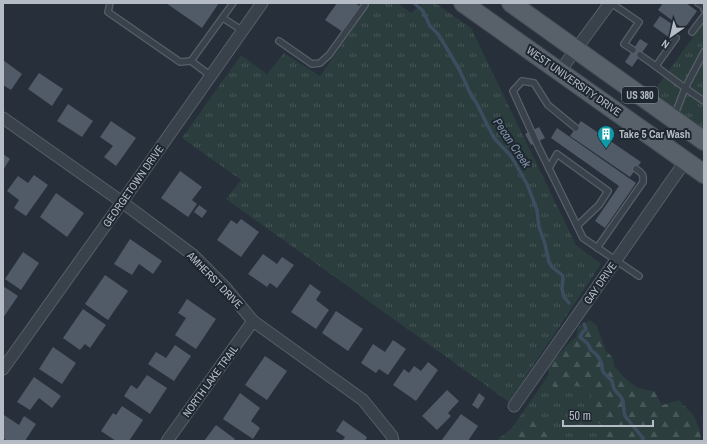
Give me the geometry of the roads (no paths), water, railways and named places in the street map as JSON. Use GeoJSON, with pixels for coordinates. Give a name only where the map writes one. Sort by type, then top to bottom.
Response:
{"type":"FeatureCollection","features":[{"type":"Feature","properties":{"kind":"main road","name":"WEST UNIVERSITY DRIVE"},"geometry":{"type":"LineString","coordinates":[[463,3],[704,174]]}},
{"type":"Feature","properties":{"kind":"main road","name":"US 380"},"geometry":{"type":"LineString","coordinates":[[511,3],[704,142]]}},
{"type":"Feature","properties":{"kind":"street","name":"GEORGETOWN DRIVE"},"geometry":{"type":"LineString","coordinates":[[3,369],[262,3]]}},
{"type":"Feature","properties":{"kind":"street"},"geometry":{"type":"LineString","coordinates":[[560,72],[610,3]]}},
{"type":"Feature","properties":{"kind":"street","name":"AMHERST DRIVE"},"geometry":{"type":"LineString","coordinates":[[3,118],[122,202],[193,255],[224,286],[253,321],[363,400],[392,436],[393,441]]}},
{"type":"Feature","properties":{"kind":"street","name":"GAY DRIVE"},"geometry":{"type":"LineString","coordinates":[[514,406],[686,160]]}},
{"type":"Feature","properties":{"kind":"street","name":"NORTH LAKE TRAIL"},"geometry":{"type":"LineString","coordinates":[[168,441],[253,321]]}},
{"type":"Feature","properties":{"kind":"lane"},"geometry":{"type":"LineString","coordinates":[[110,3],[108,12],[180,62],[191,61],[211,76]]}},
{"type":"Feature","properties":{"kind":"lane"},"geometry":{"type":"LineString","coordinates":[[191,61],[233,3]]}},
{"type":"Feature","properties":{"kind":"lane"},"geometry":{"type":"LineString","coordinates":[[279,41],[312,64],[320,63],[329,55],[365,6],[365,3]]}},
{"type":"Feature","properties":{"kind":"lane"},"geometry":{"type":"LineString","coordinates":[[610,3],[639,22],[624,44],[633,50]]}},
{"type":"Feature","properties":{"kind":"lane"},"geometry":{"type":"LineString","coordinates":[[698,3],[704,7],[704,9]]}},
{"type":"Feature","properties":{"kind":"lane"},"geometry":{"type":"LineString","coordinates":[[692,32],[704,16]]}},
{"type":"Feature","properties":{"kind":"lane"},"geometry":{"type":"LineString","coordinates":[[223,18],[243,31]]}},
{"type":"Feature","properties":{"kind":"lane"},"geometry":{"type":"LineString","coordinates":[[656,66],[676,38]]}},
{"type":"Feature","properties":{"kind":"lane"},"geometry":{"type":"LineString","coordinates":[[671,118],[677,109],[685,88],[704,52]]}},
{"type":"Feature","properties":{"kind":"lane"},"geometry":{"type":"LineString","coordinates":[[640,55],[704,101]]}},
{"type":"Feature","properties":{"kind":"lane"},"geometry":{"type":"LineString","coordinates":[[576,128],[548,105],[534,83],[522,81],[513,91],[583,238],[639,276]]}},
{"type":"Feature","properties":{"kind":"lane"},"geometry":{"type":"LineString","coordinates":[[549,168],[557,154],[608,191],[599,205],[577,226]]}},
{"type":"Feature","properties":{"kind":"lane"},"geometry":{"type":"LineString","coordinates":[[597,248],[643,182],[644,178],[642,173],[636,169]]}},
{"type":"Feature","properties":{"kind":"waterway","name":"Pecan Creek"},"geometry":{"type":"LineString","coordinates":[[414,3],[423,11],[430,26],[438,34],[459,69],[494,138],[511,156],[527,184],[537,210],[539,227],[549,262],[552,267],[563,277],[562,289],[564,297],[569,303]]}},
{"type":"Feature","properties":{"kind":"waterway","name":"Pecan Creek"},"geometry":{"type":"LineString","coordinates":[[584,324],[586,329],[580,337],[597,355],[602,364],[603,372],[612,381],[614,389],[623,401],[625,416],[643,438],[643,441]]}},
{"type":"Feature","properties":{"kind":"place","name":"Take 5 Car Wash"},"geometry":{"type":"Point","coordinates":[606,149]}}]}
